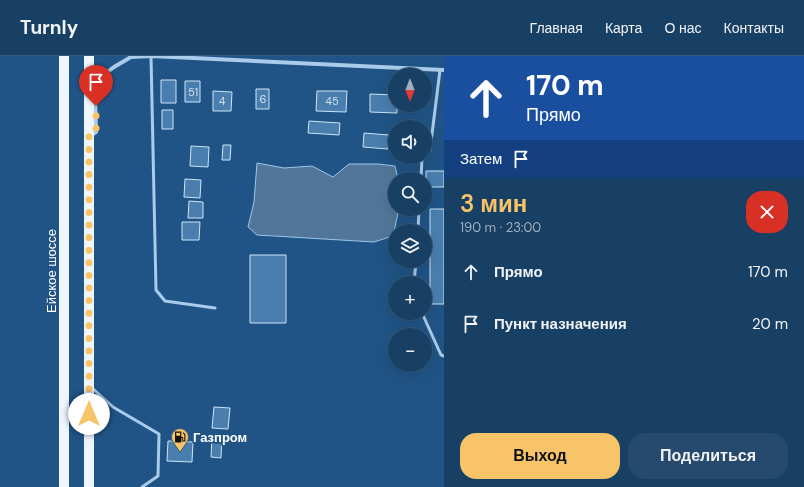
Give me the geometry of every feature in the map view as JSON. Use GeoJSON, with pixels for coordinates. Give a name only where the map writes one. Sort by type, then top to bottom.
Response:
{"type":"FeatureCollection","features":[{"type":"Feature","properties":{"kind":"main road","name":"Ейское шоссе"},"geometry":{"type":"LineString","coordinates":[[64,56],[64,487]]}},
{"type":"Feature","properties":{"kind":"main road"},"geometry":{"type":"LineString","coordinates":[[89,56],[89,487]]}},
{"type":"Feature","properties":{"kind":"street"},"geometry":{"type":"LineString","coordinates":[[89,136],[96,132],[95,93],[102,76],[130,56],[442,70]]}},
{"type":"Feature","properties":{"kind":"lane"},"geometry":{"type":"LineString","coordinates":[[151,56],[156,290],[165,300],[215,308]]}},
{"type":"Feature","properties":{"kind":"lane"},"geometry":{"type":"LineString","coordinates":[[432,137],[442,70]]}},
{"type":"Feature","properties":{"kind":"lane"},"geometry":{"type":"LineString","coordinates":[[425,320],[441,355],[444,356]]}},
{"type":"Feature","properties":{"kind":"lane"},"geometry":{"type":"LineString","coordinates":[[89,384],[113,407],[159,434],[158,476],[142,487]]}},
{"type":"Feature","properties":{"kind":"water"},"geometry":{"type":"Polygon","coordinates":[[[257,163],[284,168],[312,166],[333,177],[349,164],[378,164],[395,166],[396,172],[388,172],[388,216],[397,216],[396,224],[388,224],[388,238],[374,242],[257,235],[248,227],[254,202],[257,163]]]}},
{"type":"Feature","properties":{"kind":"building"},"geometry":{"type":"Polygon","coordinates":[[[161,80],[176,80],[176,103],[161,103],[161,80]]]}},
{"type":"Feature","properties":{"kind":"building"},"geometry":{"type":"Polygon","coordinates":[[[185,81],[200,81],[200,102],[185,102],[185,81]]]}},
{"type":"Feature","properties":{"kind":"building"},"geometry":{"type":"Polygon","coordinates":[[[256,89],[269,89],[269,109],[256,109],[256,89]]]}},
{"type":"Feature","properties":{"kind":"building"},"geometry":{"type":"Polygon","coordinates":[[[213,91],[232,92],[231,111],[213,111],[213,91]]]}},
{"type":"Feature","properties":{"kind":"building"},"geometry":{"type":"Polygon","coordinates":[[[317,91],[347,91],[346,112],[316,111],[317,91]]]}},
{"type":"Feature","properties":{"kind":"building"},"geometry":{"type":"Polygon","coordinates":[[[370,94],[388,95],[388,112],[397,113],[370,112],[370,94]]]}},
{"type":"Feature","properties":{"kind":"building"},"geometry":{"type":"Polygon","coordinates":[[[162,110],[173,110],[173,129],[162,129],[162,110]]]}},
{"type":"Feature","properties":{"kind":"building"},"geometry":{"type":"Polygon","coordinates":[[[309,121],[340,123],[339,135],[308,133],[309,121]]]}},
{"type":"Feature","properties":{"kind":"building"},"geometry":{"type":"Polygon","coordinates":[[[364,133],[388,135],[388,149],[363,147],[364,133]]]}},
{"type":"Feature","properties":{"kind":"building"},"geometry":{"type":"Polygon","coordinates":[[[223,145],[231,145],[230,160],[222,160],[223,145]]]}},
{"type":"Feature","properties":{"kind":"building"},"geometry":{"type":"Polygon","coordinates":[[[191,146],[209,147],[208,167],[190,166],[191,146]]]}},
{"type":"Feature","properties":{"kind":"building"},"geometry":{"type":"Polygon","coordinates":[[[444,171],[444,187],[432,187],[432,172],[426,172],[444,171]]]}},
{"type":"Feature","properties":{"kind":"building"},"geometry":{"type":"Polygon","coordinates":[[[185,179],[201,180],[200,198],[184,197],[185,179]]]}},
{"type":"Feature","properties":{"kind":"building"},"geometry":{"type":"Polygon","coordinates":[[[189,201],[203,202],[203,218],[188,218],[189,201]]]}},
{"type":"Feature","properties":{"kind":"building"},"geometry":{"type":"Polygon","coordinates":[[[432,209],[444,209],[444,304],[432,304],[432,276],[430,276],[430,268],[432,268],[432,224],[430,224],[432,209]]]}},
{"type":"Feature","properties":{"kind":"building"},"geometry":{"type":"Polygon","coordinates":[[[182,222],[200,222],[199,240],[182,240],[182,222]]]}},
{"type":"Feature","properties":{"kind":"building"},"geometry":{"type":"Polygon","coordinates":[[[250,255],[286,255],[286,323],[250,323],[250,255]]]}},
{"type":"Feature","properties":{"kind":"building"},"geometry":{"type":"Polygon","coordinates":[[[214,407],[230,408],[228,429],[212,428],[214,407]]]}},
{"type":"Feature","properties":{"kind":"building"},"geometry":{"type":"Polygon","coordinates":[[[212,435],[222,435],[221,458],[211,457],[212,435]]]}},
{"type":"Feature","properties":{"kind":"building","name":"Газпром"},"geometry":{"type":"Polygon","coordinates":[[[168,441],[193,442],[192,462],[167,461],[168,441]]]}},
{"type":"Feature","properties":{"kind":"place","name":"Газпром"},"geometry":{"type":"Point","coordinates":[180,452]}},
{"type":"Feature","properties":{"kind":"route"},"geometry":{"type":"LineString","coordinates":[[89,414],[89,136],[96,132],[96,106]]}}]}
